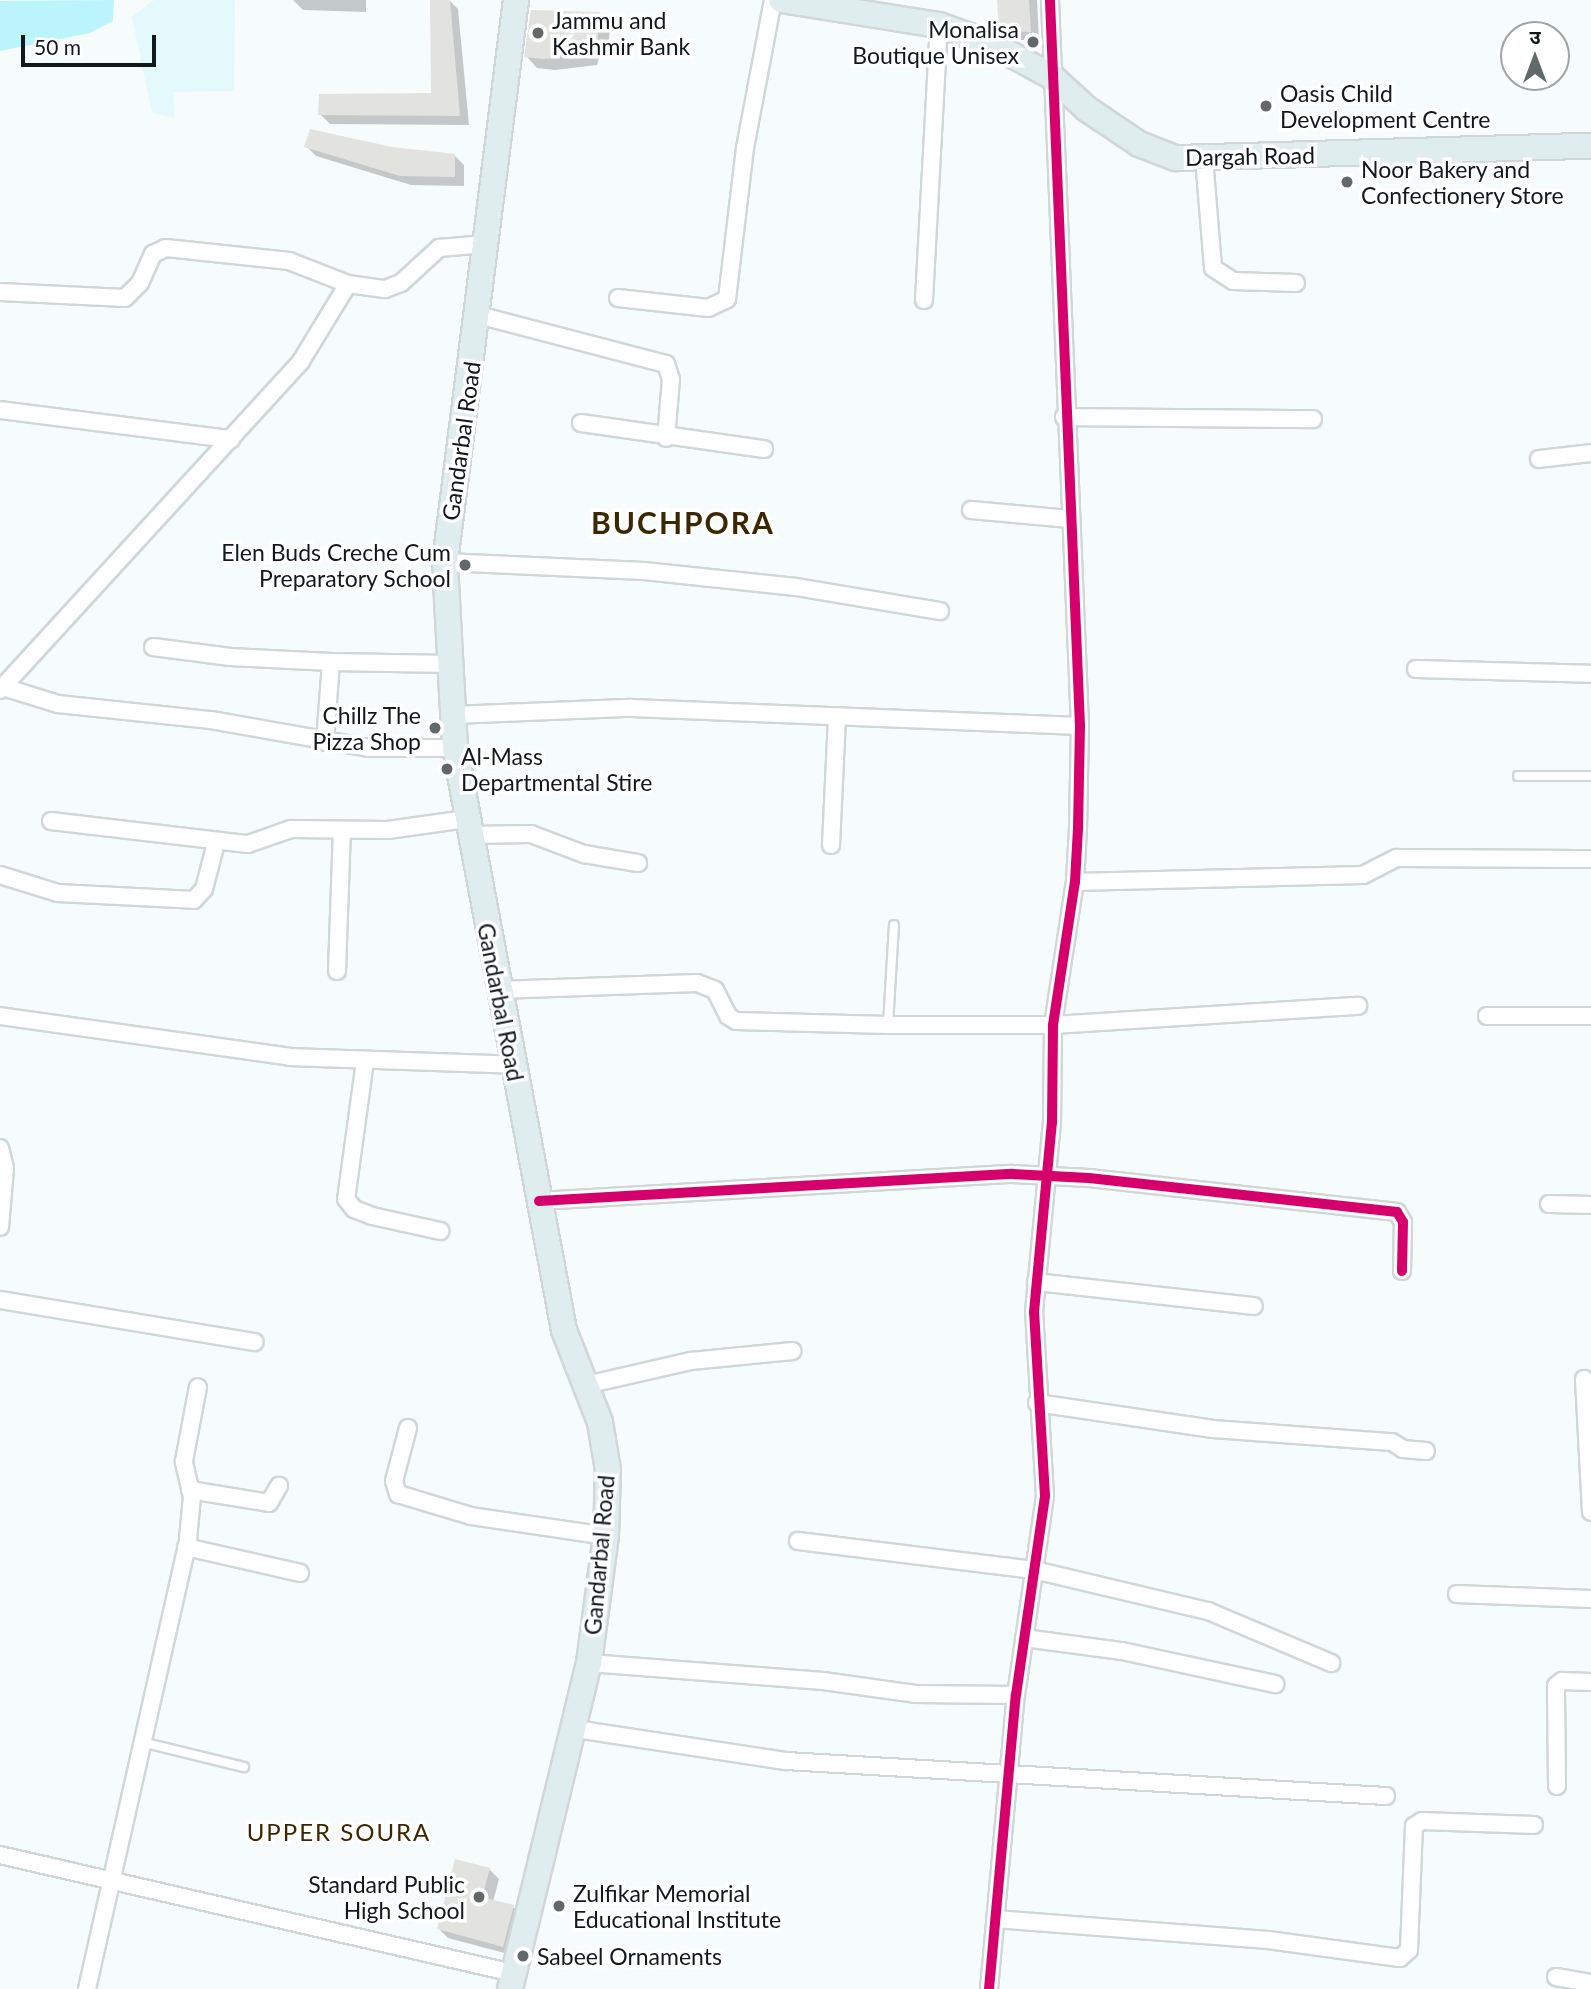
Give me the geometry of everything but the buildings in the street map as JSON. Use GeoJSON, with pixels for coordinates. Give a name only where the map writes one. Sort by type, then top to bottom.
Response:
{"type":"FeatureCollection","features":[{"type":"Feature","properties":{"kind":"main road","name":"Gandarbal Road"},"geometry":{"type":"LineString","coordinates":[[511,1981],[576,1729],[589,1663],[606,1536],[608,1470],[600,1422],[564,1330],[498,990],[455,748],[445,562],[516,0]]}},
{"type":"Feature","properties":{"kind":"main road","name":"Dargah Road"},"geometry":{"type":"LineString","coordinates":[[781,0],[832,3],[939,25],[992,44],[1051,76],[1087,109],[1139,144],[1176,158],[1591,146]]}},
{"type":"Feature","properties":{"kind":"street"},"geometry":{"type":"LineString","coordinates":[[618,298],[708,308],[727,299],[745,148],[773,0]]}},
{"type":"Feature","properties":{"kind":"street"},"geometry":{"type":"LineString","coordinates":[[989,1989],[1016,1695],[1045,1496],[1037,1403],[1036,1282],[1048,1177],[1053,1025],[1075,882],[1080,726],[1065,417],[1050,0]]}},
{"type":"Feature","properties":{"kind":"street"},"geometry":{"type":"LineString","coordinates":[[923,300],[939,25]]}},
{"type":"Feature","properties":{"kind":"street"},"geometry":{"type":"LineString","coordinates":[[1204,158],[1213,268],[1233,281],[1296,283]]}},
{"type":"Feature","properties":{"kind":"street"},"geometry":{"type":"LineString","coordinates":[[0,292],[125,298],[140,283],[153,254],[166,248],[289,261],[348,284],[385,289],[401,283],[439,248],[486,244]]}},
{"type":"Feature","properties":{"kind":"street"},"geometry":{"type":"LineString","coordinates":[[348,284],[301,361],[2,688],[58,704],[211,720],[369,748],[455,748]]}},
{"type":"Feature","properties":{"kind":"street"},"geometry":{"type":"LineString","coordinates":[[478,315],[666,364],[671,379],[666,438]]}},
{"type":"Feature","properties":{"kind":"street"},"geometry":{"type":"LineString","coordinates":[[0,411],[231,439]]}},
{"type":"Feature","properties":{"kind":"street"},"geometry":{"type":"LineString","coordinates":[[1065,417],[1313,419]]}},
{"type":"Feature","properties":{"kind":"street"},"geometry":{"type":"LineString","coordinates":[[582,423],[666,438],[764,449]]}},
{"type":"Feature","properties":{"kind":"street"},"geometry":{"type":"LineString","coordinates":[[1538,458],[1591,453]]}},
{"type":"Feature","properties":{"kind":"street"},"geometry":{"type":"LineString","coordinates":[[971,510],[1070,519]]}},
{"type":"Feature","properties":{"kind":"street"},"geometry":{"type":"LineString","coordinates":[[445,562],[644,571],[796,587],[940,611]]}},
{"type":"Feature","properties":{"kind":"street"},"geometry":{"type":"LineString","coordinates":[[153,647],[230,657],[450,664]]}},
{"type":"Feature","properties":{"kind":"street"},"geometry":{"type":"LineString","coordinates":[[325,741],[331,662]]}},
{"type":"Feature","properties":{"kind":"street"},"geometry":{"type":"LineString","coordinates":[[1416,669],[1591,674]]}},
{"type":"Feature","properties":{"kind":"street"},"geometry":{"type":"LineString","coordinates":[[453,715],[631,708],[1080,726]]}},
{"type":"Feature","properties":{"kind":"street"},"geometry":{"type":"LineString","coordinates":[[831,845],[837,716]]}},
{"type":"Feature","properties":{"kind":"street"},"geometry":{"type":"LineString","coordinates":[[51,821],[216,843],[259,843],[291,829],[468,827],[531,834],[584,854],[638,863]]}},
{"type":"Feature","properties":{"kind":"street"},"geometry":{"type":"LineString","coordinates":[[337,971],[342,830]]}},
{"type":"Feature","properties":{"kind":"street"},"geometry":{"type":"LineString","coordinates":[[0,875],[58,893],[194,900],[204,889],[216,843]]}},
{"type":"Feature","properties":{"kind":"street"},"geometry":{"type":"LineString","coordinates":[[1075,882],[1363,874],[1397,858],[1591,859]]}},
{"type":"Feature","properties":{"kind":"street"},"geometry":{"type":"LineString","coordinates":[[498,990],[698,983],[715,990],[728,1016],[736,1021],[888,1025],[1053,1025],[1358,1006]]}},
{"type":"Feature","properties":{"kind":"street"},"geometry":{"type":"LineString","coordinates":[[0,1016],[290,1058],[514,1065]]}},
{"type":"Feature","properties":{"kind":"street"},"geometry":{"type":"LineString","coordinates":[[1488,1016],[1591,1016]]}},
{"type":"Feature","properties":{"kind":"street"},"geometry":{"type":"LineString","coordinates":[[365,1061],[346,1199],[354,1209],[372,1216],[440,1231]]}},
{"type":"Feature","properties":{"kind":"street"},"geometry":{"type":"LineString","coordinates":[[0,1148],[5,1168],[0,1227]]}},
{"type":"Feature","properties":{"kind":"street"},"geometry":{"type":"LineString","coordinates":[[539,1201],[918,1179],[1048,1177],[1225,1190],[1392,1210],[1403,1222],[1402,1271]]}},
{"type":"Feature","properties":{"kind":"street"},"geometry":{"type":"LineString","coordinates":[[1549,1204],[1591,1205]]}},
{"type":"Feature","properties":{"kind":"street"},"geometry":{"type":"LineString","coordinates":[[1036,1282],[1254,1306]]}},
{"type":"Feature","properties":{"kind":"street"},"geometry":{"type":"LineString","coordinates":[[0,1300],[255,1342]]}},
{"type":"Feature","properties":{"kind":"street"},"geometry":{"type":"LineString","coordinates":[[586,1385],[691,1361],[793,1351]]}},
{"type":"Feature","properties":{"kind":"street"},"geometry":{"type":"LineString","coordinates":[[1584,1379],[1591,1512]]}},
{"type":"Feature","properties":{"kind":"street"},"geometry":{"type":"LineString","coordinates":[[87,1989],[186,1547],[190,1490],[184,1461],[198,1387]]}},
{"type":"Feature","properties":{"kind":"street"},"geometry":{"type":"LineString","coordinates":[[1037,1403],[1213,1429],[1392,1442],[1403,1449],[1426,1451]]}},
{"type":"Feature","properties":{"kind":"street"},"geometry":{"type":"LineString","coordinates":[[408,1428],[394,1481],[398,1494],[471,1516],[606,1536]]}},
{"type":"Feature","properties":{"kind":"street"},"geometry":{"type":"LineString","coordinates":[[190,1490],[269,1503],[279,1486]]}},
{"type":"Feature","properties":{"kind":"street"},"geometry":{"type":"LineString","coordinates":[[798,1541],[1034,1570],[1208,1611],[1331,1663]]}},
{"type":"Feature","properties":{"kind":"street"},"geometry":{"type":"LineString","coordinates":[[186,1547],[300,1573]]}},
{"type":"Feature","properties":{"kind":"street"},"geometry":{"type":"LineString","coordinates":[[1457,1594],[1591,1599]]}},
{"type":"Feature","properties":{"kind":"street"},"geometry":{"type":"LineString","coordinates":[[1024,1638],[1122,1651],[1275,1684]]}},
{"type":"Feature","properties":{"kind":"street"},"geometry":{"type":"LineString","coordinates":[[589,1663],[823,1681],[937,1695],[1016,1695]]}},
{"type":"Feature","properties":{"kind":"street"},"geometry":{"type":"LineString","coordinates":[[1558,1786],[1556,1686],[1562,1681],[1591,1682]]}},
{"type":"Feature","properties":{"kind":"street"},"geometry":{"type":"LineString","coordinates":[[576,1729],[786,1761],[1007,1776],[1386,1796]]}},
{"type":"Feature","properties":{"kind":"street"},"geometry":{"type":"LineString","coordinates":[[995,1919],[1268,1940],[1400,1958],[1409,1950],[1413,1826],[1422,1821],[1534,1825]]}},
{"type":"Feature","properties":{"kind":"street"},"geometry":{"type":"LineString","coordinates":[[0,1855],[511,1981]]}},
{"type":"Feature","properties":{"kind":"street"},"geometry":{"type":"LineString","coordinates":[[1556,1977],[1591,1983]]}},
{"type":"Feature","properties":{"kind":"lane"},"geometry":{"type":"LineString","coordinates":[[1518,776],[1591,776]]}},
{"type":"Feature","properties":{"kind":"lane"},"geometry":{"type":"LineString","coordinates":[[888,1025],[894,925]]}},
{"type":"Feature","properties":{"kind":"lane"},"geometry":{"type":"LineString","coordinates":[[142,1742],[244,1767]]}},
{"type":"Feature","properties":{"kind":"shaded area"},"geometry":{"type":"Polygon","coordinates":[[[114,0],[113,21],[90,33],[0,51],[0,1],[114,0]]]}},
{"type":"Feature","properties":{"kind":"shaded area"},"geometry":{"type":"Polygon","coordinates":[[[154,0],[235,0],[234,91],[173,92],[175,118],[152,113],[132,17],[154,0]]]}},
{"type":"Feature","properties":{"kind":"cycle path"},"geometry":{"type":"LineString","coordinates":[[989,1989],[1016,1695],[1045,1496],[1034,1312],[1052,1123],[1053,1025],[1075,882],[1078,829],[1080,726],[1050,0]]}},
{"type":"Feature","properties":{"kind":"cycle path"},"geometry":{"type":"LineString","coordinates":[[539,1201],[1012,1174],[1089,1178],[1397,1212],[1403,1222],[1402,1271]]}},
{"type":"Feature","properties":{"kind":"place","name":"Jammu and Kashmir Bank"},"geometry":{"type":"Point","coordinates":[538,33]}},
{"type":"Feature","properties":{"kind":"place","name":"Monalisa Boutique Unisex"},"geometry":{"type":"Point","coordinates":[1033,42]}},
{"type":"Feature","properties":{"kind":"place","name":"Oasis Child Development Centre"},"geometry":{"type":"Point","coordinates":[1266,106]}},
{"type":"Feature","properties":{"kind":"place","name":"Noor Bakery and Confectionery Store"},"geometry":{"type":"Point","coordinates":[1347,182]}},
{"type":"Feature","properties":{"kind":"place","name":"Elen Buds Creche Cum Preparatory School"},"geometry":{"type":"Point","coordinates":[465,565]}},
{"type":"Feature","properties":{"kind":"place","name":"Chillz The Pizza Shop"},"geometry":{"type":"Point","coordinates":[435,728]}},
{"type":"Feature","properties":{"kind":"place","name":"Al-Mass Departmental Stire"},"geometry":{"type":"Point","coordinates":[447,769]}},
{"type":"Feature","properties":{"kind":"place","name":"Standard Public High School"},"geometry":{"type":"Point","coordinates":[479,1897]}},
{"type":"Feature","properties":{"kind":"place","name":"Zulfikar Memorial Educational Institute"},"geometry":{"type":"Point","coordinates":[559,1906]}},
{"type":"Feature","properties":{"kind":"place","name":"Sabeel Ornaments"},"geometry":{"type":"Point","coordinates":[523,1956]}},
{"type":"Feature","properties":{"kind":"district","name":"BUCHPORA"},"geometry":{"type":"Point","coordinates":[683,522]}},
{"type":"Feature","properties":{"kind":"district","name":"UPPER SOURA"},"geometry":{"type":"Point","coordinates":[339,1832]}}]}
